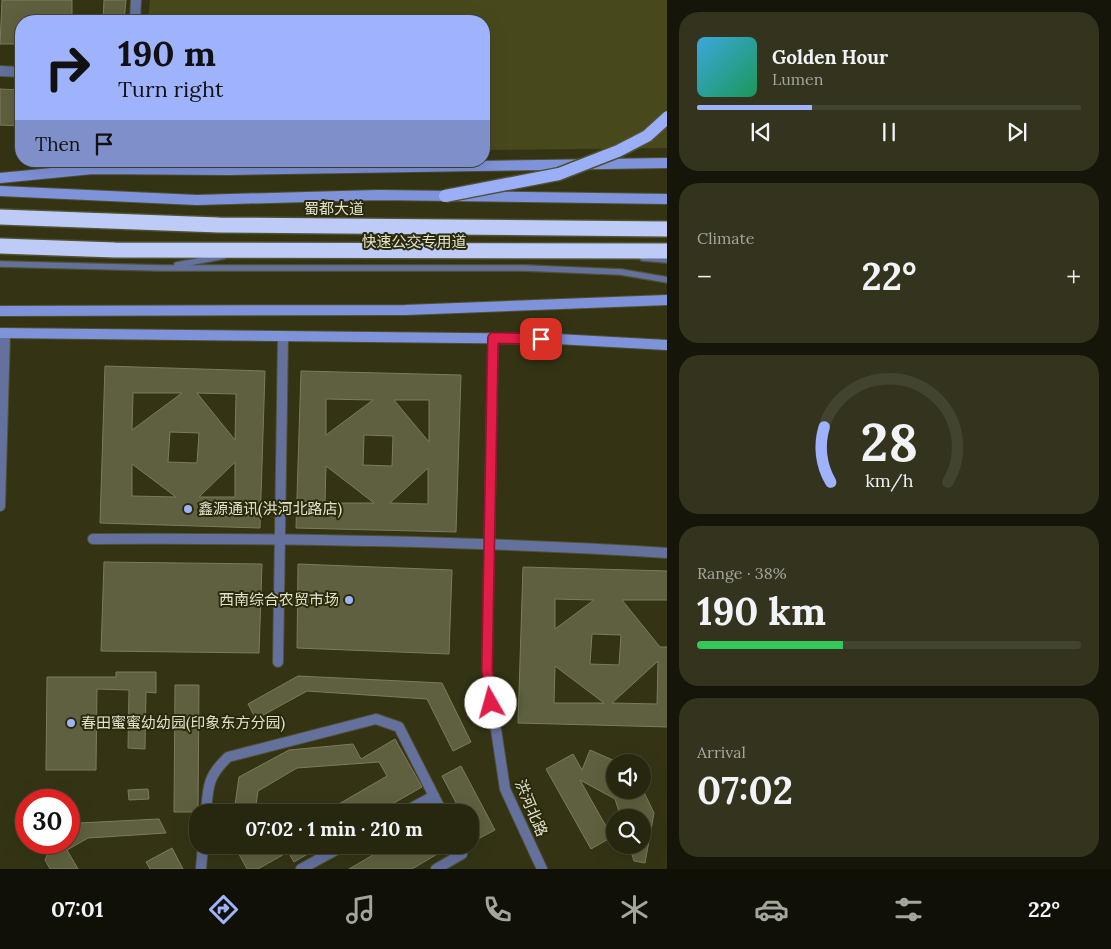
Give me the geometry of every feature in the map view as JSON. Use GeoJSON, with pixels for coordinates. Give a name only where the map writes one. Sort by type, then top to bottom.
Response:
{"type":"FeatureCollection","features":[{"type":"Feature","properties":{"kind":"highway","name":"蜀都大道"},"geometry":{"type":"LineString","coordinates":[[0,217],[219,225],[667,229]]}},
{"type":"Feature","properties":{"kind":"highway"},"geometry":{"type":"LineString","coordinates":[[0,246],[115,250],[667,251]]}},
{"type":"Feature","properties":{"kind":"main road"},"geometry":{"type":"LineString","coordinates":[[445,196],[558,174],[618,151],[647,136],[667,117]]}},
{"type":"Feature","properties":{"kind":"main road"},"geometry":{"type":"LineString","coordinates":[[490,165],[667,162]]}},
{"type":"Feature","properties":{"kind":"main road"},"geometry":{"type":"LineString","coordinates":[[0,178],[79,167]]}},
{"type":"Feature","properties":{"kind":"main road"},"geometry":{"type":"LineString","coordinates":[[147,167],[229,170],[393,167]]}},
{"type":"Feature","properties":{"kind":"main road"},"geometry":{"type":"LineString","coordinates":[[0,192],[197,200],[445,196],[667,200]]}},
{"type":"Feature","properties":{"kind":"main road"},"geometry":{"type":"LineString","coordinates":[[0,311],[405,310],[667,300]]}},
{"type":"Feature","properties":{"kind":"main road"},"geometry":{"type":"LineString","coordinates":[[2,333],[557,339],[667,345]]}},
{"type":"Feature","properties":{"kind":"street"},"geometry":{"type":"LineString","coordinates":[[135,15],[136,0]]}},
{"type":"Feature","properties":{"kind":"street"},"geometry":{"type":"LineString","coordinates":[[0,71],[15,72]]}},
{"type":"Feature","properties":{"kind":"street"},"geometry":{"type":"LineString","coordinates":[[0,506],[2,333]]}},
{"type":"Feature","properties":{"kind":"street"},"geometry":{"type":"LineString","coordinates":[[278,662],[278,538],[283,336]]}},
{"type":"Feature","properties":{"kind":"street","name":"洪河北路"},"geometry":{"type":"LineString","coordinates":[[493,338],[487,670],[495,736],[505,790],[542,869]]}},
{"type":"Feature","properties":{"kind":"street"},"geometry":{"type":"LineString","coordinates":[[92,539],[278,538],[488,544],[667,553]]}},
{"type":"Feature","properties":{"kind":"street"},"geometry":{"type":"LineString","coordinates":[[207,804],[208,783],[216,768],[228,756],[376,719],[399,727],[438,804]]}},
{"type":"Feature","properties":{"kind":"street"},"geometry":{"type":"LineString","coordinates":[[419,804],[434,796]]}},
{"type":"Feature","properties":{"kind":"street"},"geometry":{"type":"LineString","coordinates":[[202,869],[203,854]]}},
{"type":"Feature","properties":{"kind":"street"},"geometry":{"type":"LineString","coordinates":[[301,869],[328,854]]}},
{"type":"Feature","properties":{"kind":"street"},"geometry":{"type":"LineString","coordinates":[[436,869],[462,854]]}},
{"type":"Feature","properties":{"kind":"lane","name":"快速公交专用道"},"geometry":{"type":"LineString","coordinates":[[162,268],[242,253],[613,256],[667,260]]}},
{"type":"Feature","properties":{"kind":"lane","name":"快速公交专用道"},"geometry":{"type":"LineString","coordinates":[[0,264],[162,268],[525,268],[621,272],[667,280]]}},
{"type":"Feature","properties":{"kind":"shaded area"},"geometry":{"type":"Polygon","coordinates":[[[150,0],[667,0],[667,148],[490,150],[490,15],[149,15],[150,0]]]}},
{"type":"Feature","properties":{"kind":"building"},"geometry":{"type":"Polygon","coordinates":[[[2,0],[72,0],[72,15],[15,15],[15,44],[0,44],[2,0]]]}},
{"type":"Feature","properties":{"kind":"building"},"geometry":{"type":"Polygon","coordinates":[[[104,0],[126,0],[125,15],[103,15],[104,0]]]}},
{"type":"Feature","properties":{"kind":"building"},"geometry":{"type":"Polygon","coordinates":[[[0,89],[15,90],[15,126],[0,125],[0,89]]]}},
{"type":"Feature","properties":{"kind":"building"},"geometry":{"type":"Polygon","coordinates":[[[105,366],[265,371],[260,528],[100,523],[105,366]],[[133,393],[132,430],[182,393],[133,393]],[[197,393],[235,440],[236,394],[197,393]],[[170,432],[168,462],[197,463],[199,433],[170,432]],[[235,462],[199,497],[235,497],[235,462]],[[132,464],[132,496],[176,497],[132,464]]]}},
{"type":"Feature","properties":{"kind":"building"},"geometry":{"type":"Polygon","coordinates":[[[301,371],[461,375],[456,532],[296,528],[301,371]],[[326,399],[326,435],[373,400],[326,399]],[[394,400],[429,442],[429,400],[394,400]],[[364,435],[363,465],[392,466],[393,436],[364,435]],[[326,466],[325,503],[374,503],[326,466]],[[428,468],[390,503],[428,504],[428,468]]]}},
{"type":"Feature","properties":{"kind":"building"},"geometry":{"type":"Polygon","coordinates":[[[104,562],[262,564],[259,653],[101,651],[104,562]]]}},
{"type":"Feature","properties":{"kind":"building"},"geometry":{"type":"Polygon","coordinates":[[[298,564],[452,570],[449,654],[297,648],[298,564]]]}},
{"type":"Feature","properties":{"kind":"building"},"geometry":{"type":"Polygon","coordinates":[[[523,567],[667,571],[667,600],[622,600],[660,647],[667,647],[667,727],[518,723],[523,567]],[[555,599],[555,629],[594,600],[555,599]],[[592,634],[590,664],[619,665],[621,635],[592,634]],[[658,661],[612,703],[657,704],[658,661]],[[555,666],[554,703],[604,703],[555,666]]]}},
{"type":"Feature","properties":{"kind":"building","name":"春田蜜蜜幼幼园(印象东方分园)"},"geometry":{"type":"Polygon","coordinates":[[[116,672],[156,672],[156,693],[146,692],[145,749],[128,748],[129,690],[97,689],[96,770],[46,770],[47,677],[116,677],[116,672]]]}},
{"type":"Feature","properties":{"kind":"building"},"geometry":{"type":"Polygon","coordinates":[[[298,676],[442,683],[471,742],[453,751],[427,699],[307,691],[256,719],[248,704],[298,676]]]}},
{"type":"Feature","properties":{"kind":"building"},"geometry":{"type":"Polygon","coordinates":[[[175,685],[199,685],[198,804],[189,804],[189,812],[174,812],[175,685]]]}},
{"type":"Feature","properties":{"kind":"building"},"geometry":{"type":"Polygon","coordinates":[[[395,739],[422,787],[392,804],[339,804],[387,776],[379,762],[297,768],[258,791],[256,804],[235,804],[239,777],[289,750],[353,744],[361,759],[395,739]]]}},
{"type":"Feature","properties":{"kind":"building"},"geometry":{"type":"Polygon","coordinates":[[[590,750],[606,757],[606,794],[580,780],[606,826],[606,840],[591,849],[546,769],[573,754],[582,770],[590,750]]]}},
{"type":"Feature","properties":{"kind":"building"},"geometry":{"type":"Polygon","coordinates":[[[461,766],[495,830],[479,838],[479,804],[457,804],[442,776],[461,766]]]}},
{"type":"Feature","properties":{"kind":"building"},"geometry":{"type":"Polygon","coordinates":[[[148,789],[149,799],[129,800],[128,790],[148,789]]]}},
{"type":"Feature","properties":{"kind":"building"},"geometry":{"type":"Polygon","coordinates":[[[615,799],[647,799],[654,813],[651,830],[651,809],[618,809],[615,799]]]}},
{"type":"Feature","properties":{"kind":"building"},"geometry":{"type":"Polygon","coordinates":[[[159,819],[166,833],[88,838],[80,843],[80,823],[159,819]]]}},
{"type":"Feature","properties":{"kind":"building"},"geometry":{"type":"Polygon","coordinates":[[[172,848],[183,869],[150,869],[146,862],[172,848]]]}},
{"type":"Feature","properties":{"kind":"building"},"geometry":{"type":"Polygon","coordinates":[[[48,854],[69,854],[78,869],[50,869],[45,860],[48,854]]]}},
{"type":"Feature","properties":{"kind":"building"},"geometry":{"type":"Polygon","coordinates":[[[239,854],[284,854],[258,869],[247,869],[239,854]]]}},
{"type":"Feature","properties":{"kind":"building"},"geometry":{"type":"Polygon","coordinates":[[[289,854],[308,854],[294,862],[289,854]]]}},
{"type":"Feature","properties":{"kind":"building"},"geometry":{"type":"Polygon","coordinates":[[[375,854],[437,854],[412,869],[349,869],[375,854]]]}},
{"type":"Feature","properties":{"kind":"building"},"geometry":{"type":"Polygon","coordinates":[[[632,854],[647,854],[645,863],[634,861],[632,854]]]}},
{"type":"Feature","properties":{"kind":"place","name":"鑫源通讯(洪河北路店)"},"geometry":{"type":"Point","coordinates":[188,509]}},
{"type":"Feature","properties":{"kind":"place","name":"西南综合农贸市场"},"geometry":{"type":"Point","coordinates":[349,600]}},
{"type":"Feature","properties":{"kind":"place","name":"春田蜜蜜幼幼园(印象东方分园)"},"geometry":{"type":"Point","coordinates":[71,723]}},
{"type":"Feature","properties":{"kind":"route"},"geometry":{"type":"LineString","coordinates":[[491,703],[487,670],[493,338],[541,339]]}}]}
